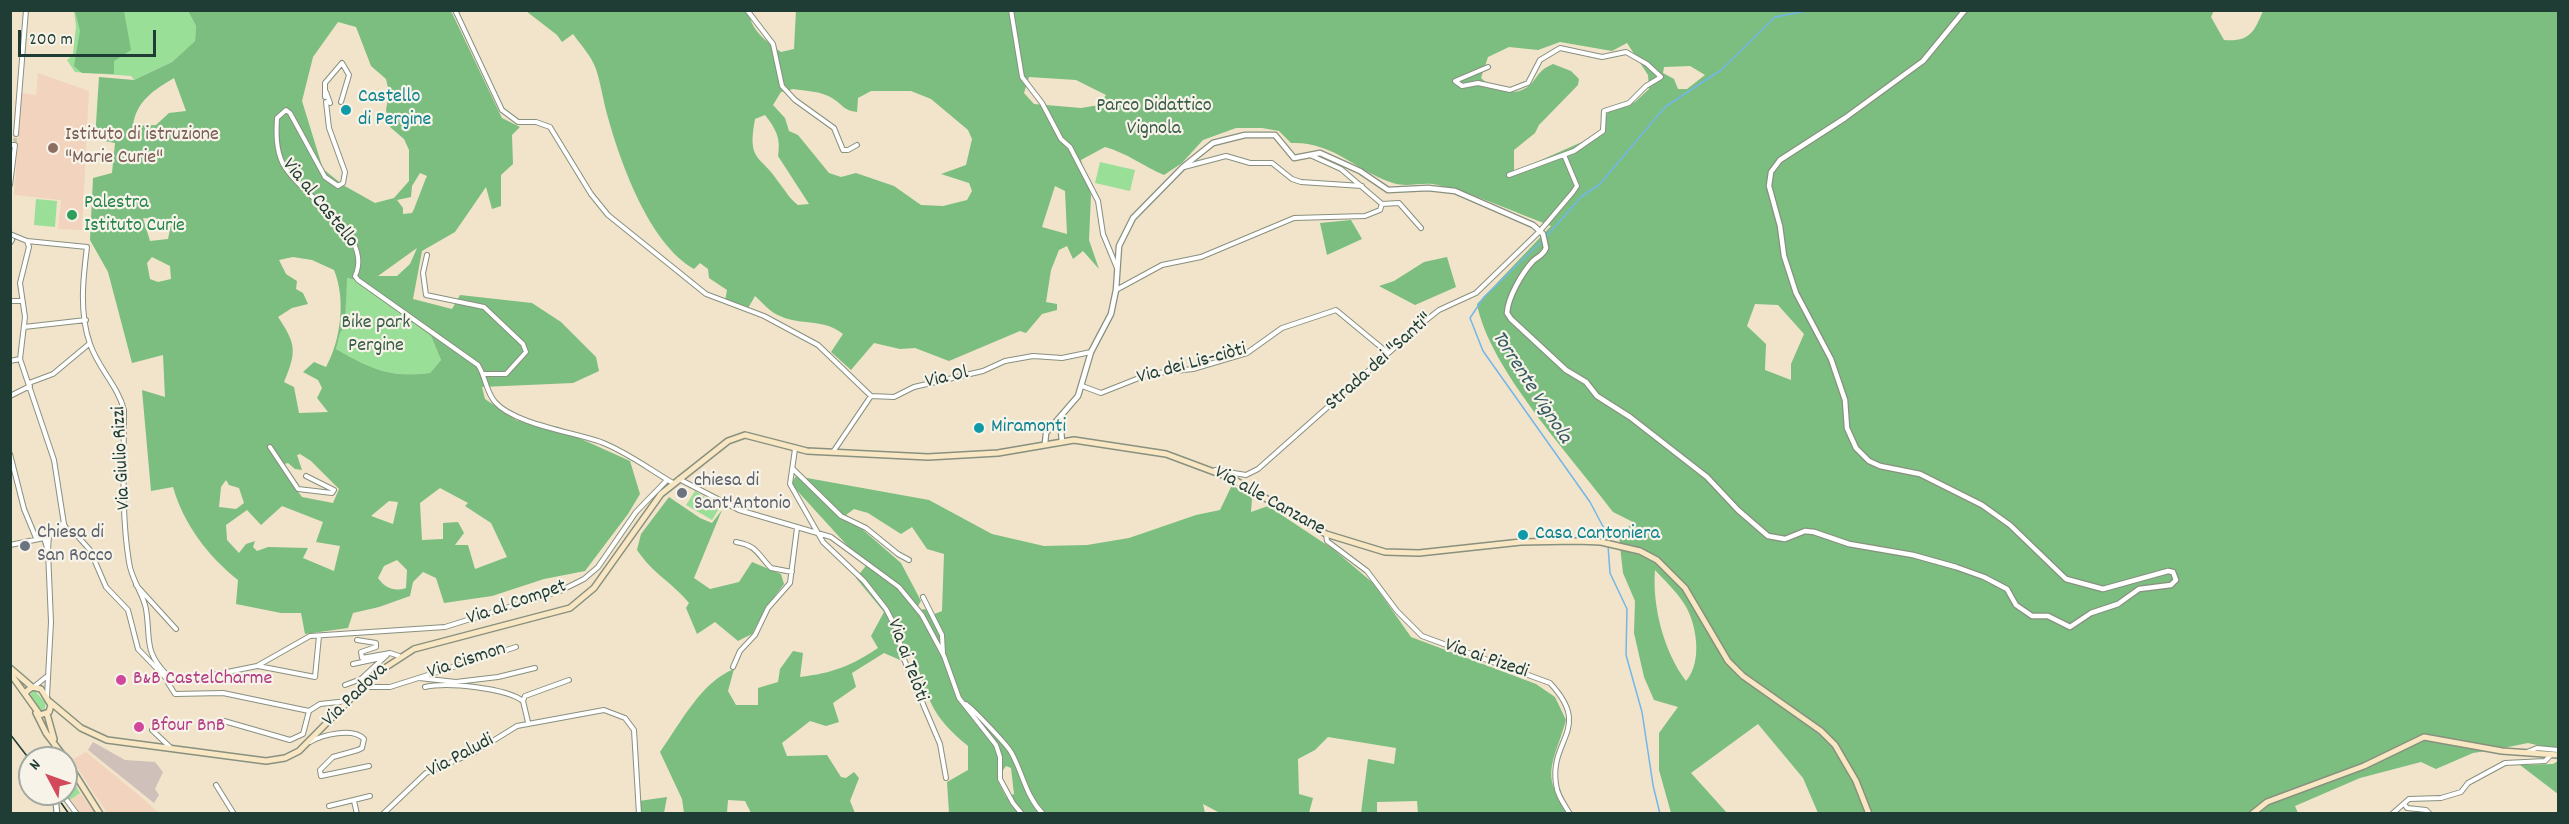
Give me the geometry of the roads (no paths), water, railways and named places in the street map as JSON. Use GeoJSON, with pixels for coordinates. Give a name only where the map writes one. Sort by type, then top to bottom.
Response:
{"type":"FeatureCollection","features":[{"type":"Feature","properties":{"kind":"main road","name":"Via alle Canzane"},"geometry":{"type":"LineString","coordinates":[[678,479],[728,441],[745,435],[795,449],[964,457],[1045,444],[1085,442],[1166,454],[1212,470],[1233,479],[1326,534],[1385,552],[1419,553],[1521,543],[1601,542],[1624,546],[1657,560],[1685,588],[1715,643],[1743,676],[1821,731],[1835,745],[1856,781],[1869,813]]}},
{"type":"Feature","properties":{"kind":"main road","name":"Via Padova"},"geometry":{"type":"LineString","coordinates":[[10,668],[81,728],[107,740],[266,761],[285,758],[309,742],[382,668],[414,649],[570,608],[582,601],[594,588],[670,481],[678,479]]}},
{"type":"Feature","properties":{"kind":"main road"},"geometry":{"type":"LineString","coordinates":[[10,673],[26,692],[56,746]]}},
{"type":"Feature","properties":{"kind":"main road"},"geometry":{"type":"LineString","coordinates":[[26,692],[33,687]]}},
{"type":"Feature","properties":{"kind":"main road"},"geometry":{"type":"LineString","coordinates":[[48,699],[49,727],[57,746]]}},
{"type":"Feature","properties":{"kind":"main road","name":"Via Padova"},"geometry":{"type":"LineString","coordinates":[[36,711],[40,715],[48,712],[61,713]]}},
{"type":"Feature","properties":{"kind":"main road"},"geometry":{"type":"LineString","coordinates":[[2252,813],[2267,802],[2364,766],[2424,737],[2525,753],[2555,755]]}},
{"type":"Feature","properties":{"kind":"main road"},"geometry":{"type":"LineString","coordinates":[[78,779],[100,813]]}},
{"type":"Feature","properties":{"kind":"street"},"geometry":{"type":"LineString","coordinates":[[15,134],[27,10]]}},
{"type":"Feature","properties":{"kind":"street"},"geometry":{"type":"LineString","coordinates":[[455,10],[502,110],[518,122],[536,122],[549,127],[591,194],[608,215],[706,294],[764,316],[818,345],[871,396],[833,452]]}},
{"type":"Feature","properties":{"kind":"street"},"geometry":{"type":"LineString","coordinates":[[747,10],[773,44],[782,86],[795,100],[834,128],[843,150],[857,145]]}},
{"type":"Feature","properties":{"kind":"street"},"geometry":{"type":"LineString","coordinates":[[1011,10],[1022,77],[1046,110],[1061,140],[1070,147],[1098,201],[1102,234],[1118,268]]}},
{"type":"Feature","properties":{"kind":"street"},"geometry":{"type":"LineString","coordinates":[[1045,444],[1046,433],[1074,401],[1082,386],[1091,352],[1111,314],[1116,290],[1119,246],[1133,218],[1184,167],[1220,139],[1245,135],[1275,135],[1294,158],[1320,153],[1342,161],[1388,190],[1428,188],[1455,191],[1542,232],[1546,241],[1544,254],[1530,266],[1510,299],[1507,313],[1511,319],[1566,370],[1586,382],[1597,396],[1630,417],[1707,477],[1738,510],[1768,536],[1785,539],[1805,531],[1814,532],[1849,544],[1913,555],[1956,567],[1984,577],[2007,589],[2016,605],[2032,616],[2048,616],[2070,627],[2091,613],[2118,604],[2139,589],[2175,582],[2175,576],[2168,571],[2103,589],[2066,579],[2010,525],[1982,505],[1920,474],[1880,466],[1869,461],[1856,448],[1847,428],[1845,400],[1831,359],[1796,293],[1784,256],[1780,226],[1768,186],[1770,172],[1780,160],[1845,118],[1923,61],[1965,10]]}},
{"type":"Feature","properties":{"kind":"street"},"geometry":{"type":"LineString","coordinates":[[1488,67],[1455,81],[1462,86],[1478,83],[1510,90],[1528,83],[1540,60],[1560,48],[1602,57],[1626,52],[1647,64],[1661,77],[1646,86],[1629,103],[1604,111],[1603,131],[1585,145],[1509,175]]}},
{"type":"Feature","properties":{"kind":"street"},"geometry":{"type":"LineString","coordinates":[[327,101],[324,89],[338,65],[344,64],[349,75],[341,102]]}},
{"type":"Feature","properties":{"kind":"street"},"geometry":{"type":"LineString","coordinates":[[324,89],[327,101]]}},
{"type":"Feature","properties":{"kind":"street","name":"Via al Castello"},"geometry":{"type":"LineString","coordinates":[[327,101],[329,128],[345,172],[343,183],[338,186],[333,185],[325,177],[290,113],[286,110],[280,112],[277,118],[279,153],[284,166],[346,232],[357,249],[360,258],[355,276],[358,280],[478,365],[484,374],[484,384],[496,404],[510,412],[626,453],[670,481]]}},
{"type":"Feature","properties":{"kind":"street"},"geometry":{"type":"LineString","coordinates":[[10,185],[13,144]]}},
{"type":"Feature","properties":{"kind":"street"},"geometry":{"type":"LineString","coordinates":[[1309,154],[1328,161],[1382,204],[1399,203],[1421,228]]}},
{"type":"Feature","properties":{"kind":"street","name":"Strada dei \"Santi\""},"geometry":{"type":"LineString","coordinates":[[1212,470],[1246,475],[1258,469],[1439,310],[1476,293],[1542,232],[1576,186],[1564,155]]}},
{"type":"Feature","properties":{"kind":"street"},"geometry":{"type":"LineString","coordinates":[[1184,167],[1226,156],[1250,163],[1272,163],[1292,179],[1301,182],[1362,186]]}},
{"type":"Feature","properties":{"kind":"street"},"geometry":{"type":"LineString","coordinates":[[1116,290],[1162,265],[1201,257],[1284,221],[1305,217],[1365,216],[1380,210],[1382,204]]}},
{"type":"Feature","properties":{"kind":"street"},"geometry":{"type":"LineString","coordinates":[[10,234],[27,241],[29,247],[21,270],[24,327],[20,359],[54,460],[63,527]]}},
{"type":"Feature","properties":{"kind":"street","name":"Via Giulio Rizzi"},"geometry":{"type":"LineString","coordinates":[[27,241],[87,247],[82,289],[90,344],[107,379],[121,398],[123,410],[126,543],[132,579],[146,606],[147,643],[151,655],[169,676]]}},
{"type":"Feature","properties":{"kind":"street"},"geometry":{"type":"LineString","coordinates":[[427,255],[423,273],[426,295],[484,307],[523,344],[526,352],[506,374],[484,374]]}},
{"type":"Feature","properties":{"kind":"street"},"geometry":{"type":"LineString","coordinates":[[10,301],[21,302]]}},
{"type":"Feature","properties":{"kind":"street","name":"Via dei Lis-ciòti"},"geometry":{"type":"LineString","coordinates":[[1082,386],[1101,393],[1149,374],[1210,364],[1247,353],[1282,328],[1336,310],[1388,353]]}},
{"type":"Feature","properties":{"kind":"street"},"geometry":{"type":"LineString","coordinates":[[24,327],[86,320]]}},
{"type":"Feature","properties":{"kind":"street"},"geometry":{"type":"LineString","coordinates":[[10,396],[53,374],[90,344]]}},
{"type":"Feature","properties":{"kind":"street","name":"Via Ol"},"geometry":{"type":"LineString","coordinates":[[871,396],[894,397],[914,387],[983,371],[1005,361],[1034,356],[1062,358],[1091,352]]}},
{"type":"Feature","properties":{"kind":"street"},"geometry":{"type":"LineString","coordinates":[[10,361],[20,359]]}},
{"type":"Feature","properties":{"kind":"street"},"geometry":{"type":"LineString","coordinates":[[1061,415],[1059,423],[1062,442]]}},
{"type":"Feature","properties":{"kind":"street"},"geometry":{"type":"LineString","coordinates":[[270,447],[298,489],[328,495],[334,490],[306,476]]}},
{"type":"Feature","properties":{"kind":"street","name":"Via ai Telòti"},"geometry":{"type":"LineString","coordinates":[[795,449],[790,484],[818,531],[839,559],[864,581],[890,616],[897,630],[903,657],[940,744],[946,778]]}},
{"type":"Feature","properties":{"kind":"street"},"geometry":{"type":"LineString","coordinates":[[10,454],[16,483],[36,538]]}},
{"type":"Feature","properties":{"kind":"street"},"geometry":{"type":"LineString","coordinates":[[793,468],[841,516],[866,528],[909,560]]}},
{"type":"Feature","properties":{"kind":"street"},"geometry":{"type":"LineString","coordinates":[[678,479],[739,510],[797,528],[818,531],[831,537],[899,587],[922,615],[944,656],[963,702],[977,724],[996,745],[1000,757],[1000,779],[1013,803],[1023,813]]}},
{"type":"Feature","properties":{"kind":"street","name":"Via al Compet"},"geometry":{"type":"LineString","coordinates":[[169,676],[183,681],[257,666],[299,641],[319,635],[445,627],[560,591],[584,579],[598,567],[636,512],[670,481]]}},
{"type":"Feature","properties":{"kind":"street"},"geometry":{"type":"LineString","coordinates":[[10,485],[16,483]]}},
{"type":"Feature","properties":{"kind":"street"},"geometry":{"type":"LineString","coordinates":[[10,545],[44,538],[63,527]]}},
{"type":"Feature","properties":{"kind":"street"},"geometry":{"type":"LineString","coordinates":[[63,527],[73,531],[90,550],[106,587],[128,610],[138,649],[165,677],[169,676],[168,682],[175,694],[223,693],[309,711]]}},
{"type":"Feature","properties":{"kind":"street"},"geometry":{"type":"LineString","coordinates":[[733,667],[740,651],[755,635],[768,608],[790,583],[797,528]]}},
{"type":"Feature","properties":{"kind":"street","name":"Via ai Pizedi"},"geometry":{"type":"LineString","coordinates":[[1326,534],[1327,542],[1367,571],[1396,612],[1417,633],[1435,642],[1550,682],[1562,696],[1570,715],[1555,782],[1560,799],[1570,813]]}},
{"type":"Feature","properties":{"kind":"street"},"geometry":{"type":"LineString","coordinates":[[48,699],[51,622],[49,536]]}},
{"type":"Feature","properties":{"kind":"street"},"geometry":{"type":"LineString","coordinates":[[44,538],[48,550]]}},
{"type":"Feature","properties":{"kind":"street"},"geometry":{"type":"LineString","coordinates":[[736,542],[750,545],[757,550],[771,568],[792,572]]}},
{"type":"Feature","properties":{"kind":"street"},"geometry":{"type":"LineString","coordinates":[[135,585],[140,587],[176,629]]}},
{"type":"Feature","properties":{"kind":"street"},"geometry":{"type":"LineString","coordinates":[[923,597],[942,635],[944,656]]}},
{"type":"Feature","properties":{"kind":"street","name":"Via al Compet"},"geometry":{"type":"LineString","coordinates":[[257,666],[315,677],[319,635]]}},
{"type":"Feature","properties":{"kind":"street"},"geometry":{"type":"LineString","coordinates":[[357,640],[376,643],[376,646],[361,652],[362,658],[390,653],[399,657]]}},
{"type":"Feature","properties":{"kind":"street","name":"Via Cismon"},"geometry":{"type":"LineString","coordinates":[[362,687],[390,687],[516,647]]}},
{"type":"Feature","properties":{"kind":"street"},"geometry":{"type":"LineString","coordinates":[[345,685],[361,679],[390,653]]}},
{"type":"Feature","properties":{"kind":"street"},"geometry":{"type":"LineString","coordinates":[[353,664],[382,658]]}},
{"type":"Feature","properties":{"kind":"street","name":"Via Cismon"},"geometry":{"type":"LineString","coordinates":[[419,678],[456,682],[498,677],[535,668]]}},
{"type":"Feature","properties":{"kind":"street"},"geometry":{"type":"LineString","coordinates":[[33,687],[43,682],[48,674]]}},
{"type":"Feature","properties":{"kind":"street"},"geometry":{"type":"LineString","coordinates":[[523,701],[531,693],[569,680]]}},
{"type":"Feature","properties":{"kind":"street"},"geometry":{"type":"LineString","coordinates":[[425,687],[480,686],[498,693],[514,694],[523,701],[528,722],[604,710],[625,718],[634,730],[636,741],[639,813]]}},
{"type":"Feature","properties":{"kind":"street"},"geometry":{"type":"LineString","coordinates":[[224,721],[290,740],[303,734],[309,711],[320,704],[344,699],[349,701]]}},
{"type":"Feature","properties":{"kind":"street"},"geometry":{"type":"LineString","coordinates":[[963,702],[1011,751],[1022,782],[1034,804],[1043,813]]}},
{"type":"Feature","properties":{"kind":"street","name":"Via Paludi"},"geometry":{"type":"LineString","coordinates":[[383,813],[426,773],[475,752],[528,722]]}},
{"type":"Feature","properties":{"kind":"street"},"geometry":{"type":"LineString","coordinates":[[152,730],[172,749]]}},
{"type":"Feature","properties":{"kind":"street"},"geometry":{"type":"LineString","coordinates":[[309,742],[328,735],[355,734],[364,740],[362,748],[327,760],[320,770],[321,776],[369,766]]}},
{"type":"Feature","properties":{"kind":"street"},"geometry":{"type":"LineString","coordinates":[[51,739],[54,746]]}},
{"type":"Feature","properties":{"kind":"street"},"geometry":{"type":"LineString","coordinates":[[2525,753],[2537,748],[2559,750]]}},
{"type":"Feature","properties":{"kind":"street"},"geometry":{"type":"LineString","coordinates":[[2392,813],[2405,805],[2409,799],[2441,798],[2461,792],[2468,783],[2505,763],[2545,761],[2555,755]]}},
{"type":"Feature","properties":{"kind":"street"},"geometry":{"type":"LineString","coordinates":[[216,785],[234,813]]}},
{"type":"Feature","properties":{"kind":"street"},"geometry":{"type":"LineString","coordinates":[[330,806],[370,796]]}},
{"type":"Feature","properties":{"kind":"street"},"geometry":{"type":"LineString","coordinates":[[354,801],[357,813]]}},
{"type":"Feature","properties":{"kind":"street"},"geometry":{"type":"LineString","coordinates":[[2405,805],[2407,808],[2426,810],[2430,813]]}},
{"type":"Feature","properties":{"kind":"waterway","name":"Torrente Vignola"},"geometry":{"type":"LineString","coordinates":[[1546,237],[1582,196],[1599,185],[1665,107],[1721,70],[1775,17],[1811,10]]}},
{"type":"Feature","properties":{"kind":"waterway","name":"Torrente Vignola"},"geometry":{"type":"LineString","coordinates":[[1543,240],[1484,297],[1470,318],[1483,351],[1590,502],[1608,540]]}},
{"type":"Feature","properties":{"kind":"waterway","name":"Torrente Vignola"},"geometry":{"type":"LineString","coordinates":[[1608,545],[1610,573],[1627,609],[1626,655],[1642,712],[1653,785],[1660,814]]}},
{"type":"Feature","properties":{"kind":"tunnel"},"geometry":{"type":"LineString","coordinates":[[15,142],[16,134]]}},
{"type":"Feature","properties":{"kind":"railway"},"geometry":{"type":"LineString","coordinates":[[10,734],[19,746]]}},
{"type":"Feature","properties":{"kind":"railway"},"geometry":{"type":"LineString","coordinates":[[63,806],[69,814]]}},
{"type":"Feature","properties":{"kind":"place","name":"Castello di Pergine"},"geometry":{"type":"Point","coordinates":[346,110]}},
{"type":"Feature","properties":{"kind":"place","name":"Istituto di istruzione \"Marie Curie\""},"geometry":{"type":"Point","coordinates":[53,148]}},
{"type":"Feature","properties":{"kind":"place","name":"Palestra Istituto Curie"},"geometry":{"type":"Point","coordinates":[72,215]}},
{"type":"Feature","properties":{"kind":"place","name":"Miramonti"},"geometry":{"type":"Point","coordinates":[979,428]}},
{"type":"Feature","properties":{"kind":"place","name":"chiesa di Sant'Antonio"},"geometry":{"type":"Point","coordinates":[682,493]}},
{"type":"Feature","properties":{"kind":"place","name":"Casa Cantoniera"},"geometry":{"type":"Point","coordinates":[1523,535]}},
{"type":"Feature","properties":{"kind":"place","name":"Chiesa di San Rocco"},"geometry":{"type":"Point","coordinates":[25,546]}},
{"type":"Feature","properties":{"kind":"place","name":"B&B CastelCharme"},"geometry":{"type":"Point","coordinates":[121,680]}},
{"type":"Feature","properties":{"kind":"place","name":"Bfour BnB"},"geometry":{"type":"Point","coordinates":[139,727]}},
{"type":"Feature","properties":{"kind":"park label","name":"Parco Didattico Vignola"},"geometry":{"type":"Point","coordinates":[1154,118]}},
{"type":"Feature","properties":{"kind":"park label","name":"Bike park Pergine"},"geometry":{"type":"Point","coordinates":[376,336]}}]}
